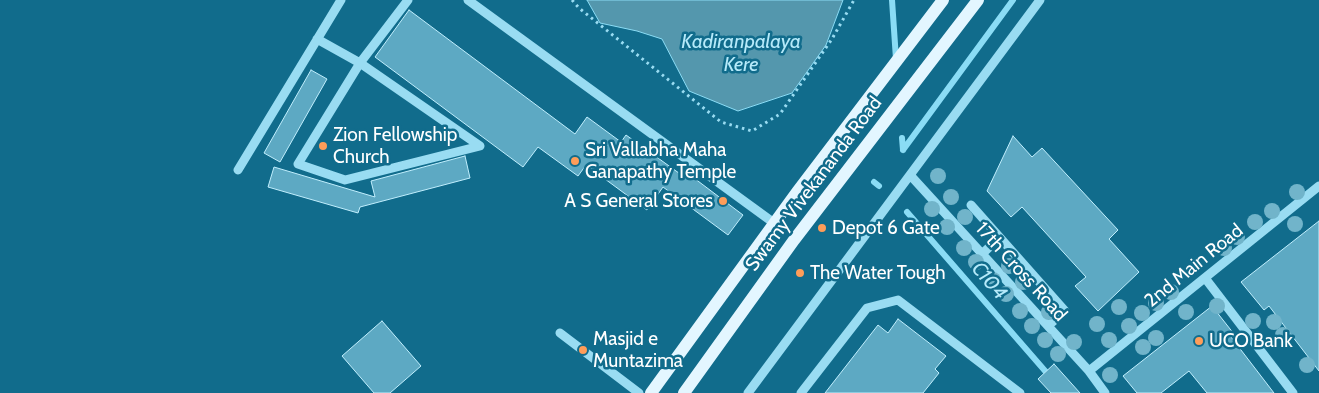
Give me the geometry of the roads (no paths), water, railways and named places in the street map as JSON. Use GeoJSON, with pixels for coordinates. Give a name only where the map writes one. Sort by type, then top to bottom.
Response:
{"type":"FeatureCollection","features":[{"type":"Feature","properties":{"kind":"main road","name":"Swamy Vivekananda Road"},"geometry":{"type":"LineString","coordinates":[[651,393],[774,224],[943,0]]}},
{"type":"Feature","properties":{"kind":"main road","name":"Swamy Vivekananda Road"},"geometry":{"type":"LineString","coordinates":[[684,393],[794,240],[978,0]]}},
{"type":"Feature","properties":{"kind":"street"},"geometry":{"type":"LineString","coordinates":[[238,170],[341,0]]}},
{"type":"Feature","properties":{"kind":"street"},"geometry":{"type":"LineString","coordinates":[[317,39],[360,63],[480,146],[345,180],[298,164],[360,63],[408,0]]}},
{"type":"Feature","properties":{"kind":"street"},"geometry":{"type":"LineString","coordinates":[[468,0],[774,224]]}},
{"type":"Feature","properties":{"kind":"street"},"geometry":{"type":"LineString","coordinates":[[748,393],[1040,0]]}},
{"type":"Feature","properties":{"kind":"street","name":"17th Cross Road"},"geometry":{"type":"LineString","coordinates":[[911,176],[1089,371],[1105,393]]}},
{"type":"Feature","properties":{"kind":"street","name":"2nd Main Road"},"geometry":{"type":"LineString","coordinates":[[1089,371],[1319,186]]}},
{"type":"Feature","properties":{"kind":"street"},"geometry":{"type":"LineString","coordinates":[[971,205],[1066,312],[1048,326]]}},
{"type":"Feature","properties":{"kind":"street"},"geometry":{"type":"LineString","coordinates":[[982,254],[1000,238]]}},
{"type":"Feature","properties":{"kind":"street"},"geometry":{"type":"LineString","coordinates":[[1205,278],[1294,393]]}},
{"type":"Feature","properties":{"kind":"street"},"geometry":{"type":"LineString","coordinates":[[801,393],[867,308],[898,300],[1020,393]]}},
{"type":"Feature","properties":{"kind":"street"},"geometry":{"type":"LineString","coordinates":[[560,334],[639,393]]}},
{"type":"Feature","properties":{"kind":"water","name":"Kadiranpalaya Kere"},"geometry":{"type":"Polygon","coordinates":[[[587,0],[843,0],[826,45],[792,93],[738,111],[689,91],[662,39],[600,23],[587,0]]]}},
{"type":"Feature","properties":{"kind":"waterway","name":"C104"},"geometry":{"type":"LineString","coordinates":[[892,0],[896,59]]}},
{"type":"Feature","properties":{"kind":"waterway"},"geometry":{"type":"LineString","coordinates":[[903,150],[1013,0]]}},
{"type":"Feature","properties":{"kind":"waterway","name":"C104"},"geometry":{"type":"LineString","coordinates":[[902,138],[903,150]]}},
{"type":"Feature","properties":{"kind":"waterway","name":"C104"},"geometry":{"type":"LineString","coordinates":[[874,182],[879,186]]}},
{"type":"Feature","properties":{"kind":"waterway","name":"C104"},"geometry":{"type":"LineString","coordinates":[[907,212],[1046,372]]}},
{"type":"Feature","properties":{"kind":"place","name":"Zion Fellowship Church"},"geometry":{"type":"Point","coordinates":[323,146]}},
{"type":"Feature","properties":{"kind":"place","name":"Sri Vallabha Maha Ganapathy Temple"},"geometry":{"type":"Point","coordinates":[575,161]}},
{"type":"Feature","properties":{"kind":"place","name":"A S General Stores"},"geometry":{"type":"Point","coordinates":[723,201]}},
{"type":"Feature","properties":{"kind":"place","name":"Depot 6 Gate"},"geometry":{"type":"Point","coordinates":[822,228]}},
{"type":"Feature","properties":{"kind":"place","name":"The Water Tough"},"geometry":{"type":"Point","coordinates":[800,273]}},
{"type":"Feature","properties":{"kind":"place","name":"UCO Bank"},"geometry":{"type":"Point","coordinates":[1199,341]}},
{"type":"Feature","properties":{"kind":"place","name":"Masjid e Muntazima"},"geometry":{"type":"Point","coordinates":[583,350]}}]}
